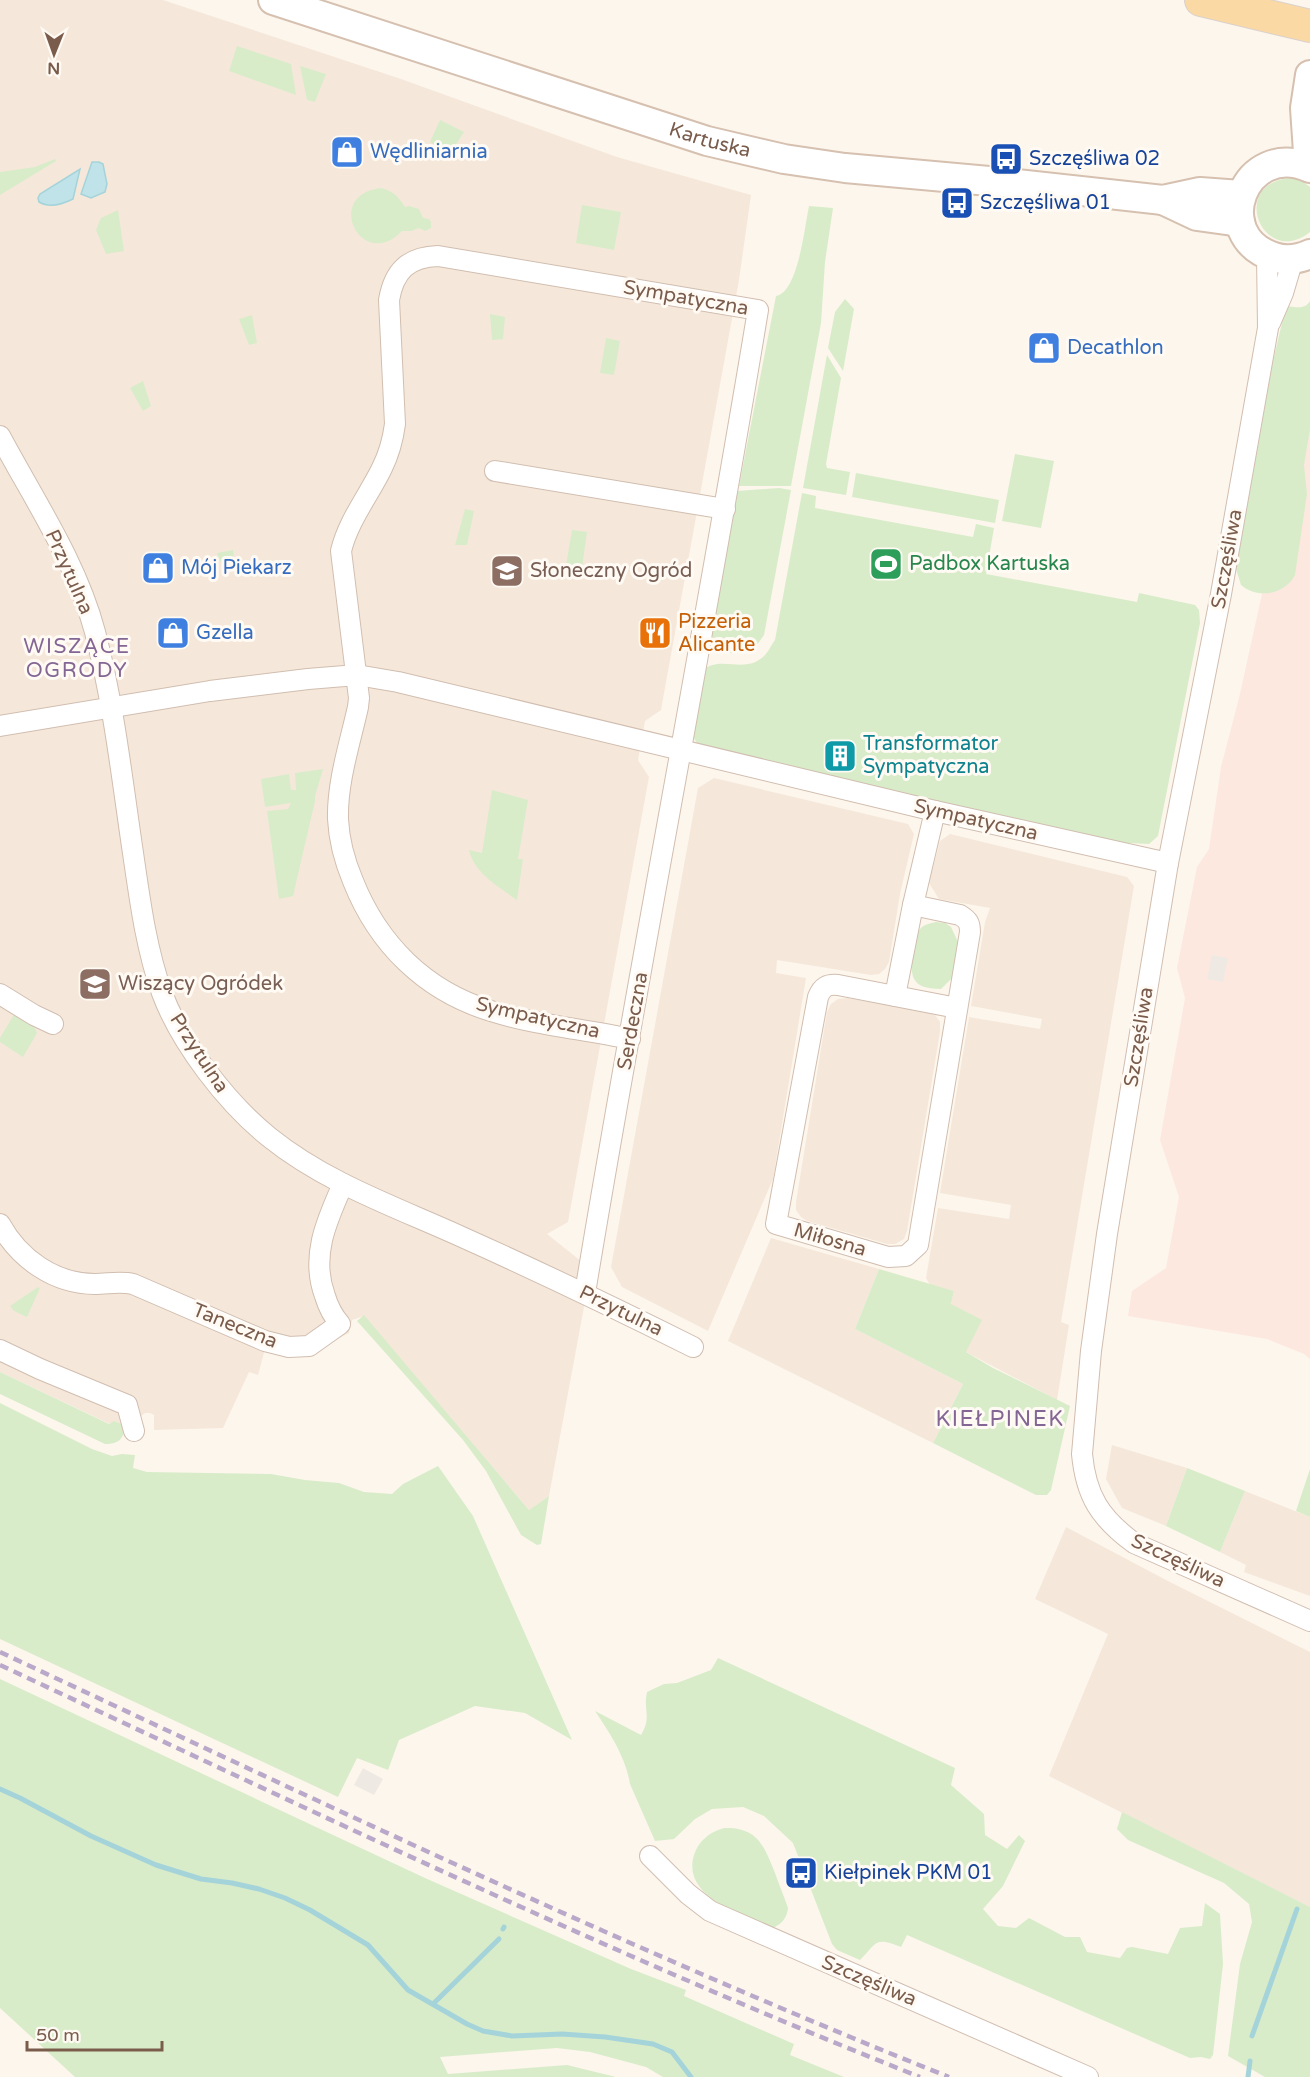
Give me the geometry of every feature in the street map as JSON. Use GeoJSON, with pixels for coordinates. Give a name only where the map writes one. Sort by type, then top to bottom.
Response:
{"type":"FeatureCollection","features":[{"type":"Feature","properties":{"kind":"main road"},"geometry":{"type":"LineString","coordinates":[[1201,0],[1310,26]]}},
{"type":"Feature","properties":{"kind":"street","name":"Kartuska"},"geometry":{"type":"LineString","coordinates":[[273,0],[707,141],[784,159],[844,168],[1163,200],[1197,216],[1241,209]]}},
{"type":"Feature","properties":{"kind":"street"},"geometry":{"type":"LineString","coordinates":[[1290,256],[1250,242],[1241,209],[1248,183],[1257,173],[1269,166],[1300,166],[1308,89]]}},
{"type":"Feature","properties":{"kind":"street","name":"Sympatyczna"},"geometry":{"type":"LineString","coordinates":[[630,1039],[516,1017],[477,1006],[448,994],[424,978],[386,941],[373,922],[351,878],[338,821],[343,773],[358,707],[357,675],[341,551],[347,532],[383,466],[396,424],[388,300],[391,286],[408,264],[422,256],[438,256],[758,310],[725,509],[680,750]]}},
{"type":"Feature","properties":{"kind":"street","name":"Szczęśliwa"},"geometry":{"type":"LineString","coordinates":[[1290,256],[1268,328],[1223,583],[1168,863],[1098,1295],[1083,1436],[1083,1470],[1099,1509],[1113,1528],[1134,1543],[1310,1621]]}},
{"type":"Feature","properties":{"kind":"street","name":"Szczęśliwa"},"geometry":{"type":"LineString","coordinates":[[1268,328],[1282,293],[1290,256]]}},
{"type":"Feature","properties":{"kind":"street","name":"Przytulna"},"geometry":{"type":"LineString","coordinates":[[0,436],[61,545],[94,629],[111,708],[144,933],[163,996],[186,1039],[214,1082],[240,1112],[269,1137],[301,1160],[343,1184],[585,1293],[693,1347]]}},
{"type":"Feature","properties":{"kind":"street"},"geometry":{"type":"LineString","coordinates":[[495,471],[725,509]]}},
{"type":"Feature","properties":{"kind":"street","name":"Sympatyczna"},"geometry":{"type":"LineString","coordinates":[[111,708],[210,691],[357,675],[398,682],[934,811],[1168,863]]}},
{"type":"Feature","properties":{"kind":"street"},"geometry":{"type":"LineString","coordinates":[[0,726],[111,708]]}},
{"type":"Feature","properties":{"kind":"street","name":"Serdeczna"},"geometry":{"type":"LineString","coordinates":[[585,1293],[680,750]]}},
{"type":"Feature","properties":{"kind":"street"},"geometry":{"type":"LineString","coordinates":[[895,996],[912,905],[934,811]]}},
{"type":"Feature","properties":{"kind":"street","name":"Miłosna"},"geometry":{"type":"LineString","coordinates":[[912,905],[960,915],[970,924],[943,1102],[918,1245],[906,1256],[888,1257],[776,1224],[821,989],[825,986],[838,985],[957,1008]]}},
{"type":"Feature","properties":{"kind":"street"},"geometry":{"type":"LineString","coordinates":[[0,994],[34,1016],[53,1024]]}},
{"type":"Feature","properties":{"kind":"street","name":"Taneczna"},"geometry":{"type":"LineString","coordinates":[[0,1224],[20,1252],[33,1264],[46,1271],[78,1282],[133,1284],[265,1341],[298,1348],[309,1346],[340,1324],[332,1313],[323,1292],[318,1256],[321,1239],[343,1184]]}},
{"type":"Feature","properties":{"kind":"street"},"geometry":{"type":"LineString","coordinates":[[0,1350],[40,1369],[128,1404],[134,1431]]}},
{"type":"Feature","properties":{"kind":"street","name":"Szczęśliwa"},"geometry":{"type":"LineString","coordinates":[[655,1862],[688,1894],[710,1911],[1088,2077]]}},
{"type":"Feature","properties":{"kind":"shaded area","name":"WISZĄCE OGRODY"},"geometry":{"type":"Polygon","coordinates":[[[0,0],[163,0],[401,79],[617,157],[751,195],[739,280],[661,710],[645,721],[638,760],[649,777],[568,1222],[547,1234],[591,1269],[549,1496],[529,1510],[364,1316],[352,1320],[349,1333],[333,1341],[265,1349],[258,1375],[249,1372],[223,1428],[154,1430],[154,1415],[150,1413],[141,1416],[140,1429],[110,1424],[0,1372],[0,0]]]}},
{"type":"Feature","properties":{"kind":"shaded area"},"geometry":{"type":"Polygon","coordinates":[[[1310,367],[1310,1359],[1304,1354],[1267,1339],[1128,1316],[1132,1291],[1166,1268],[1179,1197],[1160,1140],[1185,998],[1177,968],[1197,867],[1209,849],[1221,767],[1239,698],[1310,367]]]}},
{"type":"Feature","properties":{"kind":"shaded area"},"geometry":{"type":"Polygon","coordinates":[[[714,778],[908,824],[914,834],[900,894],[889,962],[885,969],[879,974],[871,975],[777,960],[776,973],[806,978],[773,1179],[708,1331],[622,1287],[611,1267],[698,788],[714,778]]]}},
{"type":"Feature","properties":{"kind":"shaded area"},"geometry":{"type":"Polygon","coordinates":[[[950,834],[1127,877],[1134,886],[1061,1322],[1069,1325],[1057,1400],[966,1352],[951,1304],[954,1291],[930,1285],[926,1278],[938,1208],[1009,1219],[1011,1205],[940,1193],[969,1017],[1040,1029],[1042,1019],[971,1006],[985,922],[990,908],[939,899],[929,883],[940,841],[950,834]]]}},
{"type":"Feature","properties":{"kind":"shaded area"},"geometry":{"type":"Polygon","coordinates":[[[1212,955],[1228,958],[1223,982],[1207,979],[1212,955]]]}},
{"type":"Feature","properties":{"kind":"shaded area"},"geometry":{"type":"Polygon","coordinates":[[[847,998],[927,1012],[935,1015],[940,1022],[907,1231],[904,1239],[895,1244],[887,1244],[807,1221],[796,1210],[827,1012],[831,1004],[838,999],[847,998]]]}},
{"type":"Feature","properties":{"kind":"shaded area"},"geometry":{"type":"Polygon","coordinates":[[[771,1238],[879,1269],[855,1329],[963,1384],[933,1443],[728,1341],[771,1238]]]}},
{"type":"Feature","properties":{"kind":"shaded area"},"geometry":{"type":"Polygon","coordinates":[[[1112,1445],[1187,1468],[1166,1526],[1122,1508],[1106,1479],[1112,1445]]]}},
{"type":"Feature","properties":{"kind":"shaded area"},"geometry":{"type":"Polygon","coordinates":[[[1245,1491],[1310,1517],[1310,1596],[1244,1572],[1246,1565],[1220,1552],[1245,1491]]]}},
{"type":"Feature","properties":{"kind":"shaded area"},"geometry":{"type":"Polygon","coordinates":[[[1066,1527],[1310,1652],[1310,1907],[1049,1776],[1108,1634],[1035,1599],[1066,1527]]]}},
{"type":"Feature","properties":{"kind":"shaded area"},"geometry":{"type":"Polygon","coordinates":[[[363,1768],[383,1779],[374,1795],[354,1785],[363,1768]]]}},
{"type":"Feature","properties":{"kind":"green space"},"geometry":{"type":"Polygon","coordinates":[[[237,46],[291,64],[296,95],[229,71],[237,46]]]}},
{"type":"Feature","properties":{"kind":"green space"},"geometry":{"type":"Polygon","coordinates":[[[300,66],[326,74],[315,102],[307,100],[300,66]]]}},
{"type":"Feature","properties":{"kind":"green space"},"geometry":{"type":"Polygon","coordinates":[[[440,120],[464,132],[449,155],[430,142],[440,120]]]}},
{"type":"Feature","properties":{"kind":"green space"},"geometry":{"type":"Polygon","coordinates":[[[55,159],[56,161],[0,195],[0,172],[35,167],[55,159]]]}},
{"type":"Feature","properties":{"kind":"green space"},"geometry":{"type":"Polygon","coordinates":[[[1290,178],[1300,180],[1310,187],[1310,232],[1293,241],[1279,240],[1267,233],[1259,221],[1257,207],[1260,194],[1271,184],[1290,178]]]}},
{"type":"Feature","properties":{"kind":"green space"},"geometry":{"type":"Polygon","coordinates":[[[381,188],[395,194],[405,207],[419,209],[423,218],[431,222],[431,228],[425,231],[419,228],[402,231],[387,241],[374,243],[362,238],[354,228],[351,216],[354,204],[363,194],[381,188]]]}},
{"type":"Feature","properties":{"kind":"green space"},"geometry":{"type":"Polygon","coordinates":[[[582,205],[621,212],[614,250],[576,243],[582,205]]]}},
{"type":"Feature","properties":{"kind":"green space"},"geometry":{"type":"Polygon","coordinates":[[[809,206],[833,208],[825,262],[821,323],[791,486],[739,486],[776,296],[784,292],[795,271],[809,206]]]}},
{"type":"Feature","properties":{"kind":"green space"},"geometry":{"type":"Polygon","coordinates":[[[118,210],[124,251],[106,254],[96,230],[101,218],[118,210]]]}},
{"type":"Feature","properties":{"kind":"green space"},"geometry":{"type":"Polygon","coordinates":[[[845,299],[854,309],[843,371],[828,348],[835,312],[845,299]]]}},
{"type":"Feature","properties":{"kind":"green space"},"geometry":{"type":"Polygon","coordinates":[[[1310,301],[1310,429],[1304,465],[1307,494],[1295,575],[1285,587],[1278,591],[1255,592],[1241,585],[1236,569],[1273,361],[1286,306],[1303,307],[1310,301]]]}},
{"type":"Feature","properties":{"kind":"green space"},"geometry":{"type":"Polygon","coordinates":[[[490,314],[505,317],[503,339],[492,340],[490,314]]]}},
{"type":"Feature","properties":{"kind":"green space"},"geometry":{"type":"Polygon","coordinates":[[[252,315],[257,343],[249,345],[239,319],[252,315]]]}},
{"type":"Feature","properties":{"kind":"green space"},"geometry":{"type":"Polygon","coordinates":[[[606,338],[620,341],[614,375],[600,373],[606,338]]]}},
{"type":"Feature","properties":{"kind":"green space"},"geometry":{"type":"Polygon","coordinates":[[[827,355],[841,378],[826,464],[827,468],[850,472],[846,495],[803,488],[827,355]]]}},
{"type":"Feature","properties":{"kind":"green space"},"geometry":{"type":"Polygon","coordinates":[[[143,381],[151,406],[143,411],[130,388],[143,381]]]}},
{"type":"Feature","properties":{"kind":"green space"},"geometry":{"type":"Polygon","coordinates":[[[1015,454],[1054,461],[1041,528],[1002,521],[1015,454]]]}},
{"type":"Feature","properties":{"kind":"green space"},"geometry":{"type":"Polygon","coordinates":[[[856,473],[999,500],[995,523],[852,497],[856,473]]]}},
{"type":"Feature","properties":{"kind":"green space"},"geometry":{"type":"Polygon","coordinates":[[[779,488],[791,490],[764,635],[754,649],[726,653],[716,648],[709,636],[737,491],[779,488]]]}},
{"type":"Feature","properties":{"kind":"green space"},"geometry":{"type":"Polygon","coordinates":[[[802,493],[816,496],[815,508],[973,537],[976,524],[994,528],[986,574],[1137,602],[1139,593],[1195,605],[1199,610],[1200,623],[1158,836],[1149,844],[1129,843],[1128,849],[699,746],[693,737],[703,670],[717,664],[740,665],[756,662],[765,655],[775,640],[802,493]]]}},
{"type":"Feature","properties":{"kind":"green space"},"geometry":{"type":"Polygon","coordinates":[[[465,509],[474,511],[467,545],[455,545],[465,509]]]}},
{"type":"Feature","properties":{"kind":"green space"},"geometry":{"type":"Polygon","coordinates":[[[572,530],[587,532],[582,568],[566,565],[572,530]]]}},
{"type":"Feature","properties":{"kind":"green space"},"geometry":{"type":"Polygon","coordinates":[[[233,550],[236,570],[225,573],[217,553],[233,550]]]}},
{"type":"Feature","properties":{"kind":"green space"},"geometry":{"type":"Polygon","coordinates":[[[323,769],[293,896],[279,899],[267,811],[288,809],[291,803],[265,807],[261,779],[289,774],[291,790],[296,790],[295,773],[323,769]]]}},
{"type":"Feature","properties":{"kind":"green space"},"geometry":{"type":"Polygon","coordinates":[[[492,790],[528,800],[518,859],[523,859],[517,900],[495,885],[476,866],[469,850],[482,853],[492,790]]]}},
{"type":"Feature","properties":{"kind":"green space"},"geometry":{"type":"Polygon","coordinates":[[[936,922],[945,923],[951,927],[958,942],[953,977],[941,989],[923,986],[914,979],[912,973],[912,958],[918,931],[936,922]]]}},
{"type":"Feature","properties":{"kind":"green space"},"geometry":{"type":"Polygon","coordinates":[[[15,1013],[33,1024],[37,1033],[23,1057],[0,1042],[0,1038],[15,1013]]]}},
{"type":"Feature","properties":{"kind":"green space"},"geometry":{"type":"Polygon","coordinates":[[[879,1269],[954,1291],[951,1304],[982,1320],[966,1352],[1070,1406],[1051,1490],[1047,1495],[1036,1495],[933,1443],[963,1384],[855,1329],[879,1269]]]}},
{"type":"Feature","properties":{"kind":"green space"},"geometry":{"type":"Polygon","coordinates":[[[38,1287],[40,1288],[27,1317],[14,1311],[10,1306],[38,1287]]]}},
{"type":"Feature","properties":{"kind":"green space"},"geometry":{"type":"Polygon","coordinates":[[[364,1315],[529,1510],[549,1496],[541,1544],[537,1545],[521,1535],[486,1471],[463,1440],[357,1321],[364,1315]]]}},
{"type":"Feature","properties":{"kind":"green space"},"geometry":{"type":"Polygon","coordinates":[[[0,1372],[109,1424],[114,1421],[126,1426],[120,1440],[105,1444],[0,1394],[0,1372]]]}},
{"type":"Feature","properties":{"kind":"green space"},"geometry":{"type":"Polygon","coordinates":[[[0,1403],[92,1449],[112,1456],[135,1455],[133,1468],[147,1472],[271,1474],[339,1483],[364,1492],[392,1494],[403,1484],[438,1466],[473,1516],[572,1740],[525,1713],[475,1706],[399,1740],[388,1770],[357,1758],[338,1797],[0,1639],[0,1403]]]}},
{"type":"Feature","properties":{"kind":"green space"},"geometry":{"type":"Polygon","coordinates":[[[1187,1468],[1245,1491],[1220,1552],[1166,1526],[1187,1468]]]}},
{"type":"Feature","properties":{"kind":"green space"},"geometry":{"type":"Polygon","coordinates":[[[1310,1469],[1310,1517],[1296,1511],[1310,1469]]]}},
{"type":"Feature","properties":{"kind":"green space"},"geometry":{"type":"Polygon","coordinates":[[[718,1658],[955,1768],[951,1785],[984,1814],[985,1835],[1007,1849],[1019,1835],[1025,1841],[1003,1886],[983,1909],[998,1926],[1016,1928],[1029,1918],[1065,1937],[1080,1937],[1087,1952],[1120,1958],[1127,1948],[1132,1947],[1168,1954],[1180,1928],[1202,1926],[1205,1903],[1220,1914],[1223,1964],[1213,2055],[1210,2059],[1190,2058],[907,1935],[901,1947],[886,1942],[877,1943],[860,1960],[837,1950],[832,1944],[793,1843],[764,1816],[743,1807],[712,1809],[695,1819],[674,1839],[655,1841],[630,1784],[621,1755],[595,1711],[641,1735],[647,1718],[647,1692],[664,1684],[677,1683],[711,1670],[718,1658]]]}},
{"type":"Feature","properties":{"kind":"green space"},"geometry":{"type":"Polygon","coordinates":[[[0,1679],[425,1878],[631,1969],[686,1990],[684,1996],[794,2044],[790,2055],[844,2077],[663,2077],[646,2067],[590,2052],[557,2048],[440,2057],[448,2074],[567,2065],[616,2077],[75,2077],[0,2008],[0,1679]]]}},
{"type":"Feature","properties":{"kind":"green space"},"geometry":{"type":"Polygon","coordinates":[[[1122,1812],[1310,1907],[1310,2077],[1265,2077],[1228,2056],[1240,1964],[1252,1922],[1249,1904],[1224,1883],[1128,1840],[1117,1829],[1122,1812]]]}},
{"type":"Feature","properties":{"kind":"green space"},"geometry":{"type":"Polygon","coordinates":[[[724,1828],[745,1831],[752,1835],[767,1854],[788,1908],[785,1918],[775,1927],[772,1928],[717,1903],[697,1882],[692,1870],[696,1850],[706,1837],[724,1828]]]}},
{"type":"Feature","properties":{"kind":"water"},"geometry":{"type":"Polygon","coordinates":[[[92,162],[103,164],[107,184],[105,192],[91,198],[81,194],[92,162]]]}},
{"type":"Feature","properties":{"kind":"water"},"geometry":{"type":"Polygon","coordinates":[[[80,169],[73,199],[56,205],[39,202],[40,194],[80,169]]]}},
{"type":"Feature","properties":{"kind":"waterway"},"geometry":{"type":"LineString","coordinates":[[0,1789],[91,1836],[156,1865],[201,1879],[259,1889],[310,1910],[368,1945],[408,1990],[483,2031],[512,2036],[562,2034],[605,2037],[653,2044],[672,2052],[691,2077]]}},
{"type":"Feature","properties":{"kind":"waterway"},"geometry":{"type":"LineString","coordinates":[[1252,2036],[1297,1909]]}},
{"type":"Feature","properties":{"kind":"waterway"},"geometry":{"type":"LineString","coordinates":[[433,2004],[499,1939]]}},
{"type":"Feature","properties":{"kind":"waterway"},"geometry":{"type":"LineString","coordinates":[[1248,2077],[1250,2061]]}},
{"type":"Feature","properties":{"kind":"railway"},"geometry":{"type":"LineString","coordinates":[[0,1652],[590,1925],[949,2077]]}},
{"type":"Feature","properties":{"kind":"railway"},"geometry":{"type":"LineString","coordinates":[[0,1665],[572,1930],[803,2030],[920,2077]]}},
{"type":"Feature","properties":{"kind":"place","name":"Wędliniarnia"},"geometry":{"type":"Point","coordinates":[347,152]}},
{"type":"Feature","properties":{"kind":"place","name":"Szczęśliwa 02"},"geometry":{"type":"Point","coordinates":[1006,159]}},
{"type":"Feature","properties":{"kind":"place","name":"Szczęśliwa 01"},"geometry":{"type":"Point","coordinates":[957,203]}},
{"type":"Feature","properties":{"kind":"place","name":"Decathlon"},"geometry":{"type":"Point","coordinates":[1044,348]}},
{"type":"Feature","properties":{"kind":"place","name":"Padbox Kartuska"},"geometry":{"type":"Point","coordinates":[886,564]}},
{"type":"Feature","properties":{"kind":"place","name":"Mój Piekarz"},"geometry":{"type":"Point","coordinates":[158,568]}},
{"type":"Feature","properties":{"kind":"place","name":"Słoneczny Ogród"},"geometry":{"type":"Point","coordinates":[507,571]}},
{"type":"Feature","properties":{"kind":"place","name":"Gzella"},"geometry":{"type":"Point","coordinates":[173,633]}},
{"type":"Feature","properties":{"kind":"place","name":"Pizzeria Alicante"},"geometry":{"type":"Point","coordinates":[655,633]}},
{"type":"Feature","properties":{"kind":"place","name":"Transformator Sympatyczna"},"geometry":{"type":"Point","coordinates":[840,756]}},
{"type":"Feature","properties":{"kind":"place","name":"Wiszący Ogródek"},"geometry":{"type":"Point","coordinates":[95,984]}},
{"type":"Feature","properties":{"kind":"place","name":"Kiełpinek PKM 01"},"geometry":{"type":"Point","coordinates":[801,1873]}},
{"type":"Feature","properties":{"kind":"district","name":"WISZĄCE OGRODY"},"geometry":{"type":"Point","coordinates":[77,658]}},
{"type":"Feature","properties":{"kind":"district","name":"KIEŁPINEK"},"geometry":{"type":"Point","coordinates":[1000,1419]}}]}
